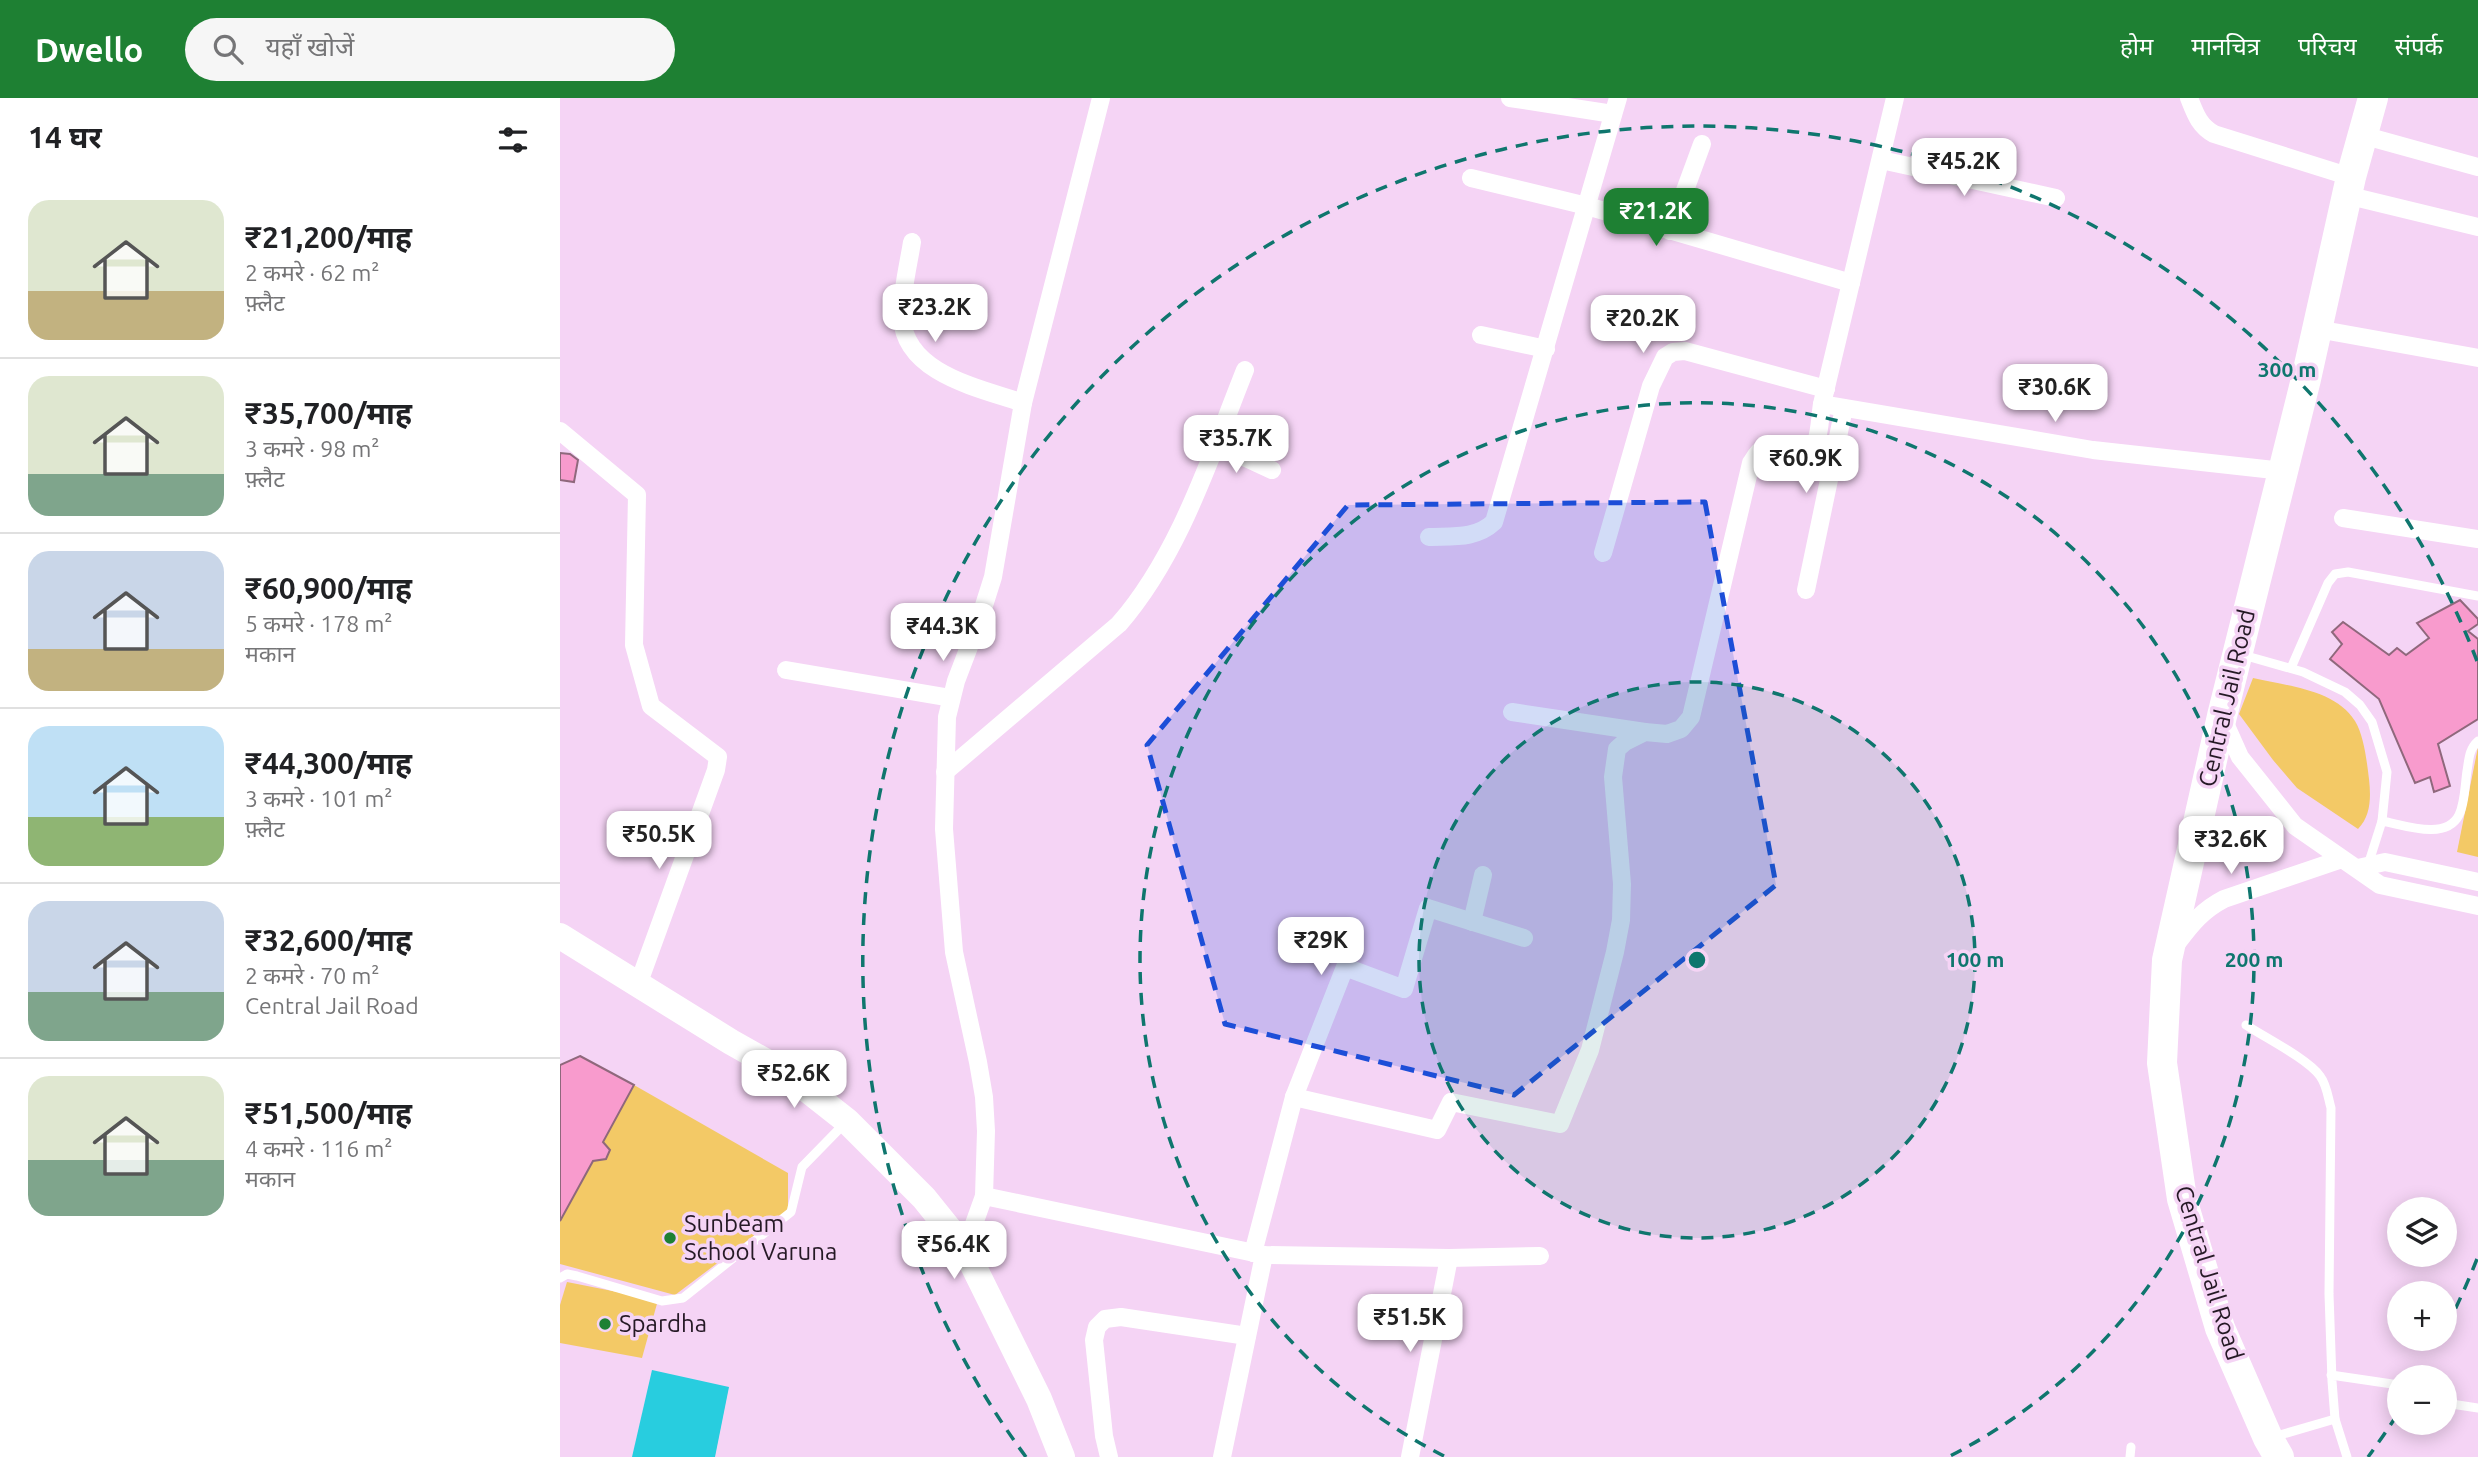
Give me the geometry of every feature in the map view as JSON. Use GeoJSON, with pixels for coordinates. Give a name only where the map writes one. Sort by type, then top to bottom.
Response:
{"type":"FeatureCollection","features":[{"type":"Feature","properties":{"kind":"main road","name":"Central Jail Road"},"geometry":{"type":"LineString","coordinates":[[2274,1448],[2220,1328],[2182,1199],[2162,1063],[2166,960],[2349,186],[2373,98]]}},
{"type":"Feature","properties":{"kind":"street"},"geometry":{"type":"LineString","coordinates":[[965,1249],[984,1196],[986,1131],[984,1097],[954,952],[944,829],[947,717],[951,698],[981,618],[993,577],[1023,403],[1101,98]]}},
{"type":"Feature","properties":{"kind":"street"},"geometry":{"type":"LineString","coordinates":[[1429,537],[1472,536],[1485,531],[1494,522],[1615,106],[1510,98]]}},
{"type":"Feature","properties":{"kind":"street"},"geometry":{"type":"LineString","coordinates":[[1512,712],[1667,734],[1681,729],[1691,717],[1751,463],[1760,450],[1773,446],[1799,455],[1808,452],[1816,444],[1824,396],[1895,98]]}},
{"type":"Feature","properties":{"kind":"street"},"geometry":{"type":"LineString","coordinates":[[2189,98],[2204,129],[2214,134],[2349,186],[2478,227]]}},
{"type":"Feature","properties":{"kind":"street"},"geometry":{"type":"LineString","coordinates":[[2362,135],[2478,167]]}},
{"type":"Feature","properties":{"kind":"street"},"geometry":{"type":"LineString","coordinates":[[1670,231],[1702,144]]}},
{"type":"Feature","properties":{"kind":"street"},"geometry":{"type":"LineString","coordinates":[[1881,160],[2056,198]]}},
{"type":"Feature","properties":{"kind":"street"},"geometry":{"type":"LineString","coordinates":[[1471,178],[1587,206],[1851,283]]}},
{"type":"Feature","properties":{"kind":"street"},"geometry":{"type":"LineString","coordinates":[[912,242],[901,317],[906,337],[920,358],[944,376],[1023,403]]}},
{"type":"Feature","properties":{"kind":"street"},"geometry":{"type":"LineString","coordinates":[[2317,329],[2478,358]]}},
{"type":"Feature","properties":{"kind":"street"},"geometry":{"type":"LineString","coordinates":[[1481,335],[1546,349]]}},
{"type":"Feature","properties":{"kind":"street"},"geometry":{"type":"LineString","coordinates":[[1603,553],[1651,386],[1665,357],[1673,352],[1685,351],[1824,396],[1844,408],[2093,450],[2283,471]]}},
{"type":"Feature","properties":{"kind":"street"},"geometry":{"type":"LineString","coordinates":[[945,772],[1119,624],[1135,605],[1167,554],[1216,444],[1245,370]]}},
{"type":"Feature","properties":{"kind":"street"},"geometry":{"type":"LineString","coordinates":[[1806,590],[1844,408]]}},
{"type":"Feature","properties":{"kind":"street"},"geometry":{"type":"LineString","coordinates":[[560,431],[637,495],[634,645],[652,706],[718,757],[716,770],[638,985]]}},
{"type":"Feature","properties":{"kind":"street"},"geometry":{"type":"LineString","coordinates":[[1216,444],[1272,470]]}},
{"type":"Feature","properties":{"kind":"street"},"geometry":{"type":"LineString","coordinates":[[2343,518],[2478,540]]}},
{"type":"Feature","properties":{"kind":"street"},"geometry":{"type":"LineString","coordinates":[[786,670],[951,698]]}},
{"type":"Feature","properties":{"kind":"street"},"geometry":{"type":"LineString","coordinates":[[2222,716],[2240,757],[2295,826],[2356,864],[2380,885],[2478,906]]}},
{"type":"Feature","properties":{"kind":"street"},"geometry":{"type":"LineString","coordinates":[[1294,1097],[1437,1130],[1451,1102],[1560,1124],[1590,1050],[1621,919],[1622,884],[1613,777],[1614,758],[1617,749],[1625,741],[1645,732]]}},
{"type":"Feature","properties":{"kind":"street"},"geometry":{"type":"LineString","coordinates":[[2166,960],[2193,920],[2208,907],[2224,899],[2356,864],[2385,862],[2478,882]]}},
{"type":"Feature","properties":{"kind":"street"},"geometry":{"type":"LineString","coordinates":[[1472,922],[1483,875]]}},
{"type":"Feature","properties":{"kind":"street"},"geometry":{"type":"LineString","coordinates":[[1222,1457],[1247,1336],[1259,1254],[1294,1097],[1345,967],[1404,989],[1428,908],[1524,938]]}},
{"type":"Feature","properties":{"kind":"street"},"geometry":{"type":"LineString","coordinates":[[560,936],[786,1073],[839,1115],[924,1198],[965,1249],[1039,1399],[1062,1457]]}},
{"type":"Feature","properties":{"kind":"street"},"geometry":{"type":"LineString","coordinates":[[984,1196],[1259,1254],[1448,1258],[1541,1256]]}},
{"type":"Feature","properties":{"kind":"street"},"geometry":{"type":"LineString","coordinates":[[1410,1457],[1448,1258]]}},
{"type":"Feature","properties":{"kind":"street"},"geometry":{"type":"LineString","coordinates":[[1109,1457],[1104,1436],[1094,1340],[1097,1327],[1105,1319],[1121,1317],[1247,1336]]}},
{"type":"Feature","properties":{"kind":"street"},"geometry":{"type":"LineString","coordinates":[[1039,1399],[1050,1457]]}},
{"type":"Feature","properties":{"kind":"lane"},"geometry":{"type":"LineString","coordinates":[[2291,668],[2328,583],[2335,574],[2348,572],[2478,596]]}},
{"type":"Feature","properties":{"kind":"lane"},"geometry":{"type":"LineString","coordinates":[[2238,654],[2303,671],[2345,692],[2360,705],[2372,722],[2387,772],[2382,821],[2356,864]]}},
{"type":"Feature","properties":{"kind":"lane"},"geometry":{"type":"LineString","coordinates":[[2382,821],[2430,829],[2443,829],[2452,824],[2460,814],[2471,749],[2478,741]]}},
{"type":"Feature","properties":{"kind":"lane"},"geometry":{"type":"LineString","coordinates":[[2246,1025],[2320,1075],[2327,1092],[2330,1108],[2331,1375],[2335,1419],[2347,1457]]}},
{"type":"Feature","properties":{"kind":"lane"},"geometry":{"type":"LineString","coordinates":[[560,1278],[567,1275],[577,1276],[662,1301],[682,1298],[791,1212],[802,1167],[839,1115]]}},
{"type":"Feature","properties":{"kind":"lane"},"geometry":{"type":"LineString","coordinates":[[2331,1375],[2387,1383]]}},
{"type":"Feature","properties":{"kind":"lane"},"geometry":{"type":"LineString","coordinates":[[2457,1405],[2478,1408]]}},
{"type":"Feature","properties":{"kind":"lane"},"geometry":{"type":"LineString","coordinates":[[2274,1448],[2335,1419]]}},
{"type":"Feature","properties":{"kind":"lane"},"geometry":{"type":"LineString","coordinates":[[2130,1457],[2131,1447]]}},
{"type":"Feature","properties":{"kind":"highlighted area"},"geometry":{"type":"Polygon","coordinates":[[[1705,502],[1776,885],[1514,1095],[1225,1024],[1147,745],[1348,505],[1705,502]]]}},
{"type":"Feature","properties":{"kind":"shaded area"},"geometry":{"type":"Polygon","coordinates":[[[2253,678],[2323,695],[2346,710],[2355,721],[2365,749],[2370,793],[2368,812],[2358,829],[2297,788],[2239,714],[2253,678]]]}},
{"type":"Feature","properties":{"kind":"shaded area"},"geometry":{"type":"Polygon","coordinates":[[[2478,747],[2478,857],[2457,852],[2478,747]]]}},
{"type":"Feature","properties":{"kind":"shaded area"},"geometry":{"type":"Polygon","coordinates":[[[634,1085],[788,1173],[788,1210],[675,1295],[560,1264],[560,1220],[593,1161],[606,1159],[610,1150],[603,1142],[634,1085]]]}},
{"type":"Feature","properties":{"kind":"shaded area","name":"Spardha"},"geometry":{"type":"Polygon","coordinates":[[[567,1282],[658,1300],[642,1358],[560,1343],[560,1305],[567,1282]]]}},
{"type":"Feature","properties":{"kind":"water"},"geometry":{"type":"Polygon","coordinates":[[[652,1370],[729,1387],[715,1457],[632,1457],[652,1370]]]}},
{"type":"Feature","properties":{"kind":"building"},"geometry":{"type":"Polygon","coordinates":[[[560,453],[570,454],[578,460],[574,482],[560,480],[560,453]]]}},
{"type":"Feature","properties":{"kind":"building"},"geometry":{"type":"Polygon","coordinates":[[[2460,600],[2478,619],[2478,624],[2468,631],[2478,639],[2478,719],[2438,744],[2450,786],[2434,792],[2430,777],[2415,783],[2379,699],[2330,659],[2342,644],[2332,632],[2343,622],[2389,655],[2397,648],[2406,655],[2429,638],[2417,623],[2460,600]]]}},
{"type":"Feature","properties":{"kind":"building"},"geometry":{"type":"Polygon","coordinates":[[[580,1056],[634,1085],[603,1142],[610,1150],[606,1159],[593,1161],[560,1221],[560,1065],[580,1056]]]}},
{"type":"Feature","properties":{"kind":"place","name":"Sunbeam School Varuna"},"geometry":{"type":"Point","coordinates":[670,1238]}},
{"type":"Feature","properties":{"kind":"place","name":"Spardha"},"geometry":{"type":"Point","coordinates":[605,1324]}}]}
